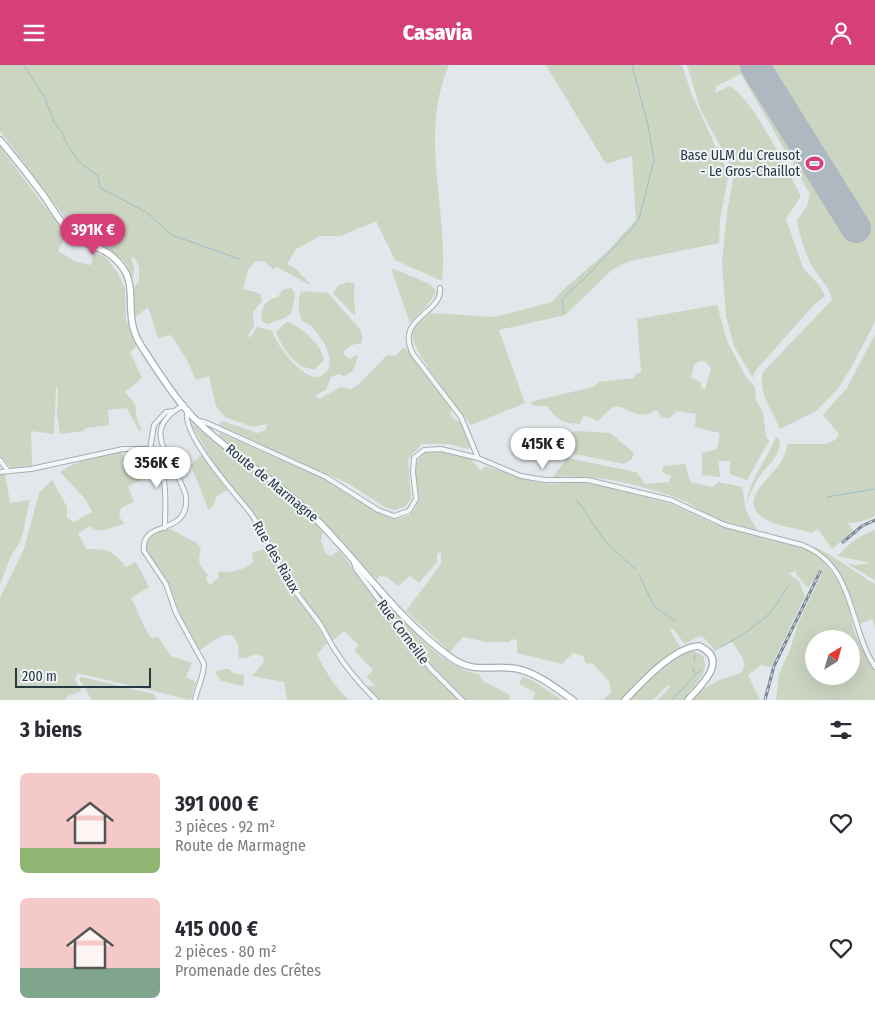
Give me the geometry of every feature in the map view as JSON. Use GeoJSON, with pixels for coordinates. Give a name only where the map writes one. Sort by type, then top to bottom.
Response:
{"type":"FeatureCollection","features":[{"type":"Feature","properties":{"kind":"street","name":"Route de Marmagne"},"geometry":{"type":"LineString","coordinates":[[0,140],[72,235],[109,253],[125,270],[131,295],[130,318],[132,328],[139,342],[195,420],[310,513],[410,622],[451,658],[476,669],[506,668],[528,672],[574,700]]}},
{"type":"Feature","properties":{"kind":"street"},"geometry":{"type":"LineString","coordinates":[[440,288],[440,292],[433,305],[410,329],[408,344],[413,354],[461,417],[478,458]]}},
{"type":"Feature","properties":{"kind":"street"},"geometry":{"type":"LineString","coordinates":[[165,528],[166,487],[164,475],[151,447],[154,425],[166,412],[186,408]]}},
{"type":"Feature","properties":{"kind":"street","name":"Rue des Riaux"},"geometry":{"type":"LineString","coordinates":[[186,408],[185,420],[218,474],[267,539],[287,579],[322,626],[335,651],[351,673],[376,700]]}},
{"type":"Feature","properties":{"kind":"street"},"geometry":{"type":"LineString","coordinates":[[174,411],[162,423],[160,435],[183,488],[186,500],[179,519],[165,528],[156,529],[148,534],[144,543],[144,551],[166,584],[176,613],[204,664],[204,671],[197,688],[195,700]]}},
{"type":"Feature","properties":{"kind":"street"},"geometry":{"type":"LineString","coordinates":[[195,420],[207,423],[326,477],[378,510],[394,516],[402,514],[413,506],[416,499],[414,458],[424,450],[441,449],[478,458],[521,475],[545,480],[588,480],[670,500],[725,525],[812,549],[823,558],[845,587],[852,605],[860,640],[875,667]]}},
{"type":"Feature","properties":{"kind":"street"},"geometry":{"type":"LineString","coordinates":[[0,472],[31,469],[118,449],[150,449],[151,447]]}},
{"type":"Feature","properties":{"kind":"street"},"geometry":{"type":"LineString","coordinates":[[0,461],[8,471]]}},
{"type":"Feature","properties":{"kind":"street","name":"Rue Corneille"},"geometry":{"type":"LineString","coordinates":[[352,558],[356,569],[407,639],[430,668],[462,700]]}},
{"type":"Feature","properties":{"kind":"street"},"geometry":{"type":"LineString","coordinates":[[624,700],[670,659],[685,649],[699,646],[709,653],[712,660],[711,673],[688,700]]}},
{"type":"Feature","properties":{"kind":"green space"},"geometry":{"type":"Polygon","coordinates":[[[0,65],[449,65],[440,92],[436,118],[435,145],[442,226],[442,281],[395,260],[376,221],[341,236],[320,236],[296,249],[287,264],[296,269],[311,285],[276,267],[274,270],[265,262],[256,261],[248,270],[243,289],[261,295],[262,301],[253,312],[254,326],[248,335],[250,338],[257,327],[272,331],[278,344],[295,365],[314,377],[320,376],[328,370],[329,359],[320,337],[312,327],[304,322],[300,315],[299,303],[301,292],[327,292],[360,329],[363,337],[361,344],[351,346],[343,353],[349,359],[358,355],[353,371],[344,376],[339,374],[331,377],[326,390],[315,395],[319,399],[341,387],[351,389],[358,385],[387,355],[395,356],[403,348],[407,349],[451,409],[452,417],[460,422],[471,446],[468,449],[449,444],[422,444],[408,459],[411,499],[405,507],[394,510],[385,507],[349,484],[219,425],[222,421],[258,433],[265,430],[268,424],[253,427],[225,417],[216,406],[209,376],[196,380],[187,360],[171,335],[158,338],[148,307],[134,318],[133,289],[139,281],[139,267],[134,257],[131,258],[134,269],[133,280],[128,266],[122,259],[106,247],[76,232],[0,131],[0,65]]]}},
{"type":"Feature","properties":{"kind":"green space"},"geometry":{"type":"Polygon","coordinates":[[[546,65],[682,65],[691,93],[726,169],[728,179],[720,219],[719,243],[630,261],[613,269],[565,315],[499,330],[525,403],[471,425],[425,363],[413,337],[414,327],[430,313],[494,317],[552,302],[564,289],[608,251],[636,220],[632,156],[606,164],[546,65]]]}},
{"type":"Feature","properties":{"kind":"green space"},"geometry":{"type":"Polygon","coordinates":[[[687,65],[875,65],[875,322],[837,390],[816,411],[780,429],[764,394],[762,387],[763,372],[832,300],[829,290],[810,262],[798,225],[797,220],[807,206],[810,194],[741,74],[716,86],[715,93],[730,86],[750,106],[801,196],[786,219],[803,268],[819,285],[825,296],[812,307],[755,371],[753,378],[734,346],[726,316],[722,263],[727,212],[734,175],[728,160],[701,111],[687,65]]]}},
{"type":"Feature","properties":{"kind":"green space"},"geometry":{"type":"Polygon","coordinates":[[[0,147],[66,235],[58,251],[76,262],[91,265],[94,252],[105,257],[117,272],[125,288],[126,319],[136,347],[130,352],[142,378],[125,392],[135,404],[137,420],[142,431],[139,431],[127,408],[108,410],[109,425],[60,434],[57,414],[58,388],[56,388],[54,434],[31,431],[32,466],[12,469],[0,455],[0,147]]]}},
{"type":"Feature","properties":{"kind":"green space"},"geometry":{"type":"Polygon","coordinates":[[[391,268],[430,284],[436,291],[430,302],[410,323],[391,268]]]}},
{"type":"Feature","properties":{"kind":"green space"},"geometry":{"type":"Polygon","coordinates":[[[349,282],[355,284],[355,316],[333,293],[339,285],[349,282]]]}},
{"type":"Feature","properties":{"kind":"green space"},"geometry":{"type":"Polygon","coordinates":[[[292,288],[295,294],[292,312],[285,318],[267,324],[262,321],[264,305],[273,298],[278,297],[282,290],[292,288]]]}},
{"type":"Feature","properties":{"kind":"green space"},"geometry":{"type":"Polygon","coordinates":[[[717,305],[727,341],[746,377],[755,387],[756,400],[763,413],[766,437],[769,441],[747,480],[730,474],[730,461],[718,461],[720,477],[702,475],[702,453],[717,449],[720,433],[695,427],[696,414],[676,411],[669,419],[660,416],[656,410],[637,414],[614,407],[598,421],[584,415],[580,424],[561,420],[547,406],[533,406],[530,402],[593,387],[599,382],[634,378],[636,374],[641,372],[637,319],[717,305]],[[701,361],[694,364],[691,378],[701,382],[701,387],[705,390],[711,368],[706,362],[701,361]]]}},
{"type":"Feature","properties":{"kind":"green space"},"geometry":{"type":"Polygon","coordinates":[[[286,322],[295,325],[316,343],[324,360],[315,369],[302,366],[296,362],[282,345],[276,332],[286,322]]]}},
{"type":"Feature","properties":{"kind":"green space"},"geometry":{"type":"Polygon","coordinates":[[[875,334],[875,516],[860,522],[848,523],[853,531],[832,549],[818,529],[811,533],[773,523],[762,517],[756,510],[755,496],[781,462],[788,444],[826,444],[835,440],[839,434],[823,415],[847,388],[875,334]]]}},
{"type":"Feature","properties":{"kind":"green space"},"geometry":{"type":"Polygon","coordinates":[[[190,422],[303,511],[323,530],[321,541],[326,554],[332,556],[339,550],[424,665],[458,700],[379,700],[366,686],[375,686],[367,677],[373,670],[354,650],[359,645],[344,631],[332,641],[322,623],[286,574],[277,551],[262,527],[222,476],[190,422]]]}},
{"type":"Feature","properties":{"kind":"green space"},"geometry":{"type":"Polygon","coordinates":[[[577,431],[610,433],[634,453],[632,459],[624,464],[571,453],[569,433],[577,431]]]}},
{"type":"Feature","properties":{"kind":"green space"},"geometry":{"type":"Polygon","coordinates":[[[221,433],[324,479],[391,519],[404,517],[412,513],[416,507],[417,499],[416,464],[426,451],[439,451],[470,458],[481,471],[485,466],[531,481],[550,484],[587,482],[671,504],[714,524],[800,546],[811,551],[822,560],[837,579],[849,604],[854,630],[805,630],[805,685],[860,685],[860,644],[875,670],[875,700],[776,700],[779,674],[790,650],[798,623],[822,574],[819,572],[809,587],[796,574],[796,571],[789,573],[799,581],[805,596],[771,667],[761,665],[748,675],[760,700],[693,700],[698,694],[714,683],[741,673],[745,665],[732,642],[714,649],[704,638],[699,636],[685,644],[672,628],[670,631],[681,648],[641,679],[621,700],[603,700],[611,692],[609,681],[592,663],[586,664],[583,656],[573,653],[562,664],[517,653],[517,640],[487,642],[463,637],[450,652],[406,611],[441,564],[441,551],[437,554],[437,562],[419,583],[410,576],[398,586],[387,577],[380,576],[377,580],[309,506],[218,435],[221,433]]]}},
{"type":"Feature","properties":{"kind":"green space"},"geometry":{"type":"Polygon","coordinates":[[[776,437],[780,440],[778,452],[760,475],[747,502],[755,477],[776,437]]]}},
{"type":"Feature","properties":{"kind":"green space"},"geometry":{"type":"Polygon","coordinates":[[[122,451],[124,460],[122,464],[132,473],[146,471],[149,475],[128,487],[134,502],[121,508],[119,516],[124,524],[102,531],[90,526],[78,533],[86,549],[105,550],[117,557],[126,567],[136,562],[149,587],[131,598],[151,638],[158,637],[171,656],[192,663],[186,677],[196,682],[191,700],[77,673],[75,680],[82,691],[68,696],[65,700],[0,700],[0,598],[24,549],[39,493],[52,480],[67,507],[67,518],[74,522],[92,512],[86,500],[60,472],[82,461],[122,451]]]}},
{"type":"Feature","properties":{"kind":"green space"},"geometry":{"type":"Polygon","coordinates":[[[203,455],[227,490],[217,496],[213,506],[208,510],[191,465],[197,458],[203,455]]]}},
{"type":"Feature","properties":{"kind":"green space"},"geometry":{"type":"Polygon","coordinates":[[[567,458],[636,472],[645,484],[669,482],[671,476],[662,472],[663,466],[685,464],[690,482],[713,487],[718,482],[742,487],[746,511],[757,530],[719,519],[703,513],[687,502],[638,486],[587,477],[553,477],[567,458]]]}},
{"type":"Feature","properties":{"kind":"green space"},"geometry":{"type":"Polygon","coordinates":[[[0,474],[5,474],[10,503],[30,500],[21,540],[11,556],[0,584],[0,474]]]}},
{"type":"Feature","properties":{"kind":"green space"},"geometry":{"type":"Polygon","coordinates":[[[170,529],[197,543],[201,549],[200,563],[208,575],[206,579],[210,585],[218,578],[219,571],[237,571],[253,562],[252,553],[269,547],[280,575],[310,614],[327,643],[317,655],[331,679],[349,700],[287,700],[284,682],[252,676],[263,663],[264,657],[256,654],[246,658],[239,658],[238,644],[232,635],[219,637],[200,650],[180,614],[168,581],[146,551],[146,542],[149,537],[155,532],[170,529]]]}},
{"type":"Feature","properties":{"kind":"green space"},"geometry":{"type":"Polygon","coordinates":[[[875,530],[875,580],[846,563],[854,565],[871,563],[837,556],[854,541],[875,530]]]}},
{"type":"Feature","properties":{"kind":"green space"},"geometry":{"type":"Polygon","coordinates":[[[812,546],[875,584],[875,628],[872,619],[860,624],[853,601],[837,571],[812,546]]]}},
{"type":"Feature","properties":{"kind":"green space"},"geometry":{"type":"Polygon","coordinates":[[[378,591],[436,653],[464,670],[479,674],[483,681],[510,695],[509,700],[465,700],[431,667],[375,592],[378,591]]]}},
{"type":"Feature","properties":{"kind":"green space"},"geometry":{"type":"Polygon","coordinates":[[[694,651],[703,656],[705,668],[700,679],[684,700],[658,700],[670,687],[668,685],[653,700],[629,700],[669,664],[686,653],[694,651]]]}},
{"type":"Feature","properties":{"kind":"green space"},"geometry":{"type":"Polygon","coordinates":[[[224,669],[244,675],[243,686],[221,681],[215,672],[224,669]]]}},
{"type":"Feature","properties":{"kind":"green space"},"geometry":{"type":"Polygon","coordinates":[[[82,677],[154,694],[157,700],[92,700],[79,679],[82,677]]]}},
{"type":"Feature","properties":{"kind":"green space"},"geometry":{"type":"Polygon","coordinates":[[[522,677],[532,680],[562,700],[533,700],[535,692],[519,684],[522,677]]]}},
{"type":"Feature","properties":{"kind":"waterway"},"geometry":{"type":"LineString","coordinates":[[24,65],[45,98],[54,122],[64,135],[64,139],[82,164],[98,176],[100,188],[146,212],[172,235],[239,259]]}},
{"type":"Feature","properties":{"kind":"waterway"},"geometry":{"type":"LineString","coordinates":[[564,313],[562,299],[586,277],[639,219],[654,160],[648,125],[632,65]]}},
{"type":"Feature","properties":{"kind":"waterway"},"geometry":{"type":"LineString","coordinates":[[827,497],[875,489]]}},
{"type":"Feature","properties":{"kind":"waterway"},"geometry":{"type":"LineString","coordinates":[[577,500],[605,541],[635,569]]}},
{"type":"Feature","properties":{"kind":"waterway"},"geometry":{"type":"LineString","coordinates":[[639,575],[654,606],[675,621]]}},
{"type":"Feature","properties":{"kind":"waterway"},"geometry":{"type":"LineString","coordinates":[[714,650],[735,639],[765,618],[773,610],[788,586]]}},
{"type":"Feature","properties":{"kind":"waterway"},"geometry":{"type":"LineString","coordinates":[[694,662],[695,654]]}},
{"type":"Feature","properties":{"kind":"waterway"},"geometry":{"type":"LineString","coordinates":[[692,668],[695,673]]}},
{"type":"Feature","properties":{"kind":"waterway"},"geometry":{"type":"LineString","coordinates":[[672,700],[700,670]]}},
{"type":"Feature","properties":{"kind":"runway"},"geometry":{"type":"LineString","coordinates":[[755,66],[856,228]]}},
{"type":"Feature","properties":{"kind":"railway"},"geometry":{"type":"LineString","coordinates":[[843,542],[862,526],[875,520]]}},
{"type":"Feature","properties":{"kind":"railway"},"geometry":{"type":"LineString","coordinates":[[765,700],[774,666],[820,572]]}},
{"type":"Feature","properties":{"kind":"place","name":"Base ULM du Creusot - Le Gros-Chaillot"},"geometry":{"type":"Point","coordinates":[814,163]}}]}
